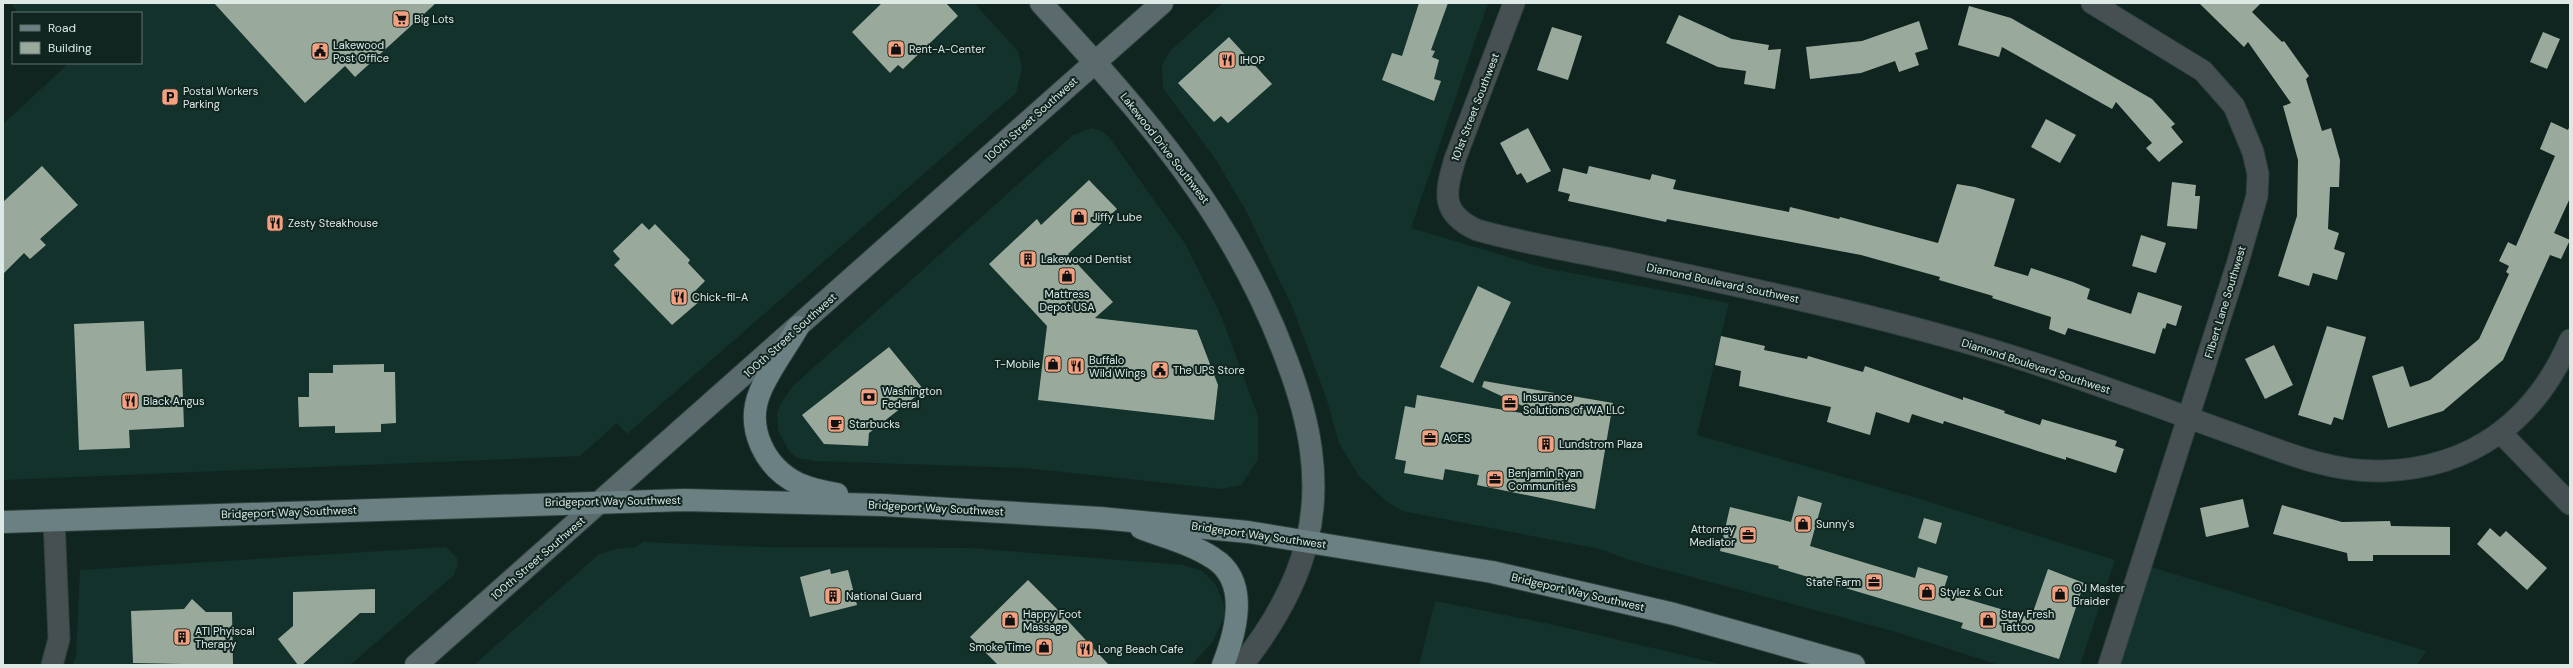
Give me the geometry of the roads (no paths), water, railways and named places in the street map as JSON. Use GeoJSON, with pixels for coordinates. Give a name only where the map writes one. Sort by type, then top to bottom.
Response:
{"type":"FeatureCollection","features":[{"type":"Feature","properties":{"kind":"main road","name":"Lakewood Drive Southwest"},"geometry":{"type":"LineString","coordinates":[[1041,3],[1095,62],[1158,136],[1208,203],[1243,260],[1267,311],[1297,388],[1309,439],[1314,487],[1312,521],[1307,541]]}},
{"type":"Feature","properties":{"kind":"main road","name":"100th Street Southwest"},"geometry":{"type":"LineString","coordinates":[[416,665],[603,501],[1162,3]]}},
{"type":"Feature","properties":{"kind":"main road"},"geometry":{"type":"LineString","coordinates":[[798,327],[760,392],[755,413],[755,427],[759,442],[768,459],[784,475],[799,484],[818,490],[883,504]]}},
{"type":"Feature","properties":{"kind":"main road","name":"Bridgeport Way Southwest"},"geometry":{"type":"LineString","coordinates":[[3,522],[603,501],[747,500],[883,504],[1120,520],[1248,532],[1492,572],[1584,592],[1750,634],[1854,665]]}},
{"type":"Feature","properties":{"kind":"main road"},"geometry":{"type":"LineString","coordinates":[[1120,520],[1206,554],[1214,558],[1226,572],[1234,588],[1237,617],[1233,638],[1223,665]]}},
{"type":"Feature","properties":{"kind":"street","name":"101st Street Southwest"},"geometry":{"type":"LineString","coordinates":[[1452,211],[1447,193],[1455,159],[1514,3]]}},
{"type":"Feature","properties":{"kind":"street","name":"Filbert Lane Southwest"},"geometry":{"type":"LineString","coordinates":[[2092,3],[2203,71],[2234,106],[2253,152],[2258,174],[2257,196],[2189,418],[2109,665]]}},
{"type":"Feature","properties":{"kind":"street","name":"Diamond Boulevard Southwest"},"geometry":{"type":"LineString","coordinates":[[1452,211],[1463,222],[1486,232],[1797,298],[1926,331],[1994,351],[2295,456],[2357,471],[2405,470],[2432,464],[2472,450],[2501,433],[2540,394],[2556,370],[2570,340]]}},
{"type":"Feature","properties":{"kind":"street"},"geometry":{"type":"LineString","coordinates":[[2501,433],[2570,504]]}},
{"type":"Feature","properties":{"kind":"street"},"geometry":{"type":"LineString","coordinates":[[52,665],[59,639],[54,520]]}},
{"type":"Feature","properties":{"kind":"street"},"geometry":{"type":"LineString","coordinates":[[1242,665],[1267,630],[1288,593],[1303,558],[1307,541]]}},
{"type":"Feature","properties":{"kind":"place","name":"Big Lots"},"geometry":{"type":"Point","coordinates":[401,19]}},
{"type":"Feature","properties":{"kind":"place","name":"Rent-A-Center"},"geometry":{"type":"Point","coordinates":[896,49]}},
{"type":"Feature","properties":{"kind":"place","name":"Lakewood Post Office"},"geometry":{"type":"Point","coordinates":[320,51]}},
{"type":"Feature","properties":{"kind":"place","name":"IHOP"},"geometry":{"type":"Point","coordinates":[1227,60]}},
{"type":"Feature","properties":{"kind":"place","name":"Postal Workers Parking"},"geometry":{"type":"Point","coordinates":[170,97]}},
{"type":"Feature","properties":{"kind":"place","name":"Jiffy Lube"},"geometry":{"type":"Point","coordinates":[1079,217]}},
{"type":"Feature","properties":{"kind":"place","name":"Zesty Steakhouse"},"geometry":{"type":"Point","coordinates":[275,223]}},
{"type":"Feature","properties":{"kind":"place","name":"Lakewood Dentist"},"geometry":{"type":"Point","coordinates":[1028,259]}},
{"type":"Feature","properties":{"kind":"place","name":"Mattress Depot USA"},"geometry":{"type":"Point","coordinates":[1067,276]}},
{"type":"Feature","properties":{"kind":"place","name":"Chick-fil-A"},"geometry":{"type":"Point","coordinates":[679,297]}},
{"type":"Feature","properties":{"kind":"place","name":"T-Mobile"},"geometry":{"type":"Point","coordinates":[1053,364]}},
{"type":"Feature","properties":{"kind":"place","name":"Buffalo Wild Wings"},"geometry":{"type":"Point","coordinates":[1076,366]}},
{"type":"Feature","properties":{"kind":"place","name":"The UPS Store"},"geometry":{"type":"Point","coordinates":[1160,370]}},
{"type":"Feature","properties":{"kind":"place","name":"Washington Federal"},"geometry":{"type":"Point","coordinates":[869,397]}},
{"type":"Feature","properties":{"kind":"place","name":"Black Angus"},"geometry":{"type":"Point","coordinates":[130,401]}},
{"type":"Feature","properties":{"kind":"place","name":"Insurance Solutions of WA LLC"},"geometry":{"type":"Point","coordinates":[1510,403]}},
{"type":"Feature","properties":{"kind":"place","name":"Starbucks"},"geometry":{"type":"Point","coordinates":[836,424]}},
{"type":"Feature","properties":{"kind":"place","name":"ACES"},"geometry":{"type":"Point","coordinates":[1430,438]}},
{"type":"Feature","properties":{"kind":"place","name":"Lundstrom Plaza"},"geometry":{"type":"Point","coordinates":[1546,444]}},
{"type":"Feature","properties":{"kind":"place","name":"Benjamin Ryan Communities"},"geometry":{"type":"Point","coordinates":[1495,479]}},
{"type":"Feature","properties":{"kind":"place","name":"Sunny's"},"geometry":{"type":"Point","coordinates":[1803,524]}},
{"type":"Feature","properties":{"kind":"place","name":"Attorney Mediator"},"geometry":{"type":"Point","coordinates":[1748,535]}},
{"type":"Feature","properties":{"kind":"place","name":"State Farm"},"geometry":{"type":"Point","coordinates":[1874,582]}},
{"type":"Feature","properties":{"kind":"place","name":"Stylez & Cut"},"geometry":{"type":"Point","coordinates":[1927,592]}},
{"type":"Feature","properties":{"kind":"place","name":"OJ Master Braider"},"geometry":{"type":"Point","coordinates":[2060,594]}},
{"type":"Feature","properties":{"kind":"place","name":"National Guard"},"geometry":{"type":"Point","coordinates":[833,596]}},
{"type":"Feature","properties":{"kind":"place","name":"Happy Foot Massage"},"geometry":{"type":"Point","coordinates":[1010,620]}},
{"type":"Feature","properties":{"kind":"place","name":"Stay Fresh Tattoo"},"geometry":{"type":"Point","coordinates":[1988,620]}},
{"type":"Feature","properties":{"kind":"place","name":"ATI Phyiscal Therapy"},"geometry":{"type":"Point","coordinates":[182,637]}},
{"type":"Feature","properties":{"kind":"place","name":"Smoke Time"},"geometry":{"type":"Point","coordinates":[1044,647]}},
{"type":"Feature","properties":{"kind":"place","name":"Long Beach Cafe"},"geometry":{"type":"Point","coordinates":[1085,649]}}]}
